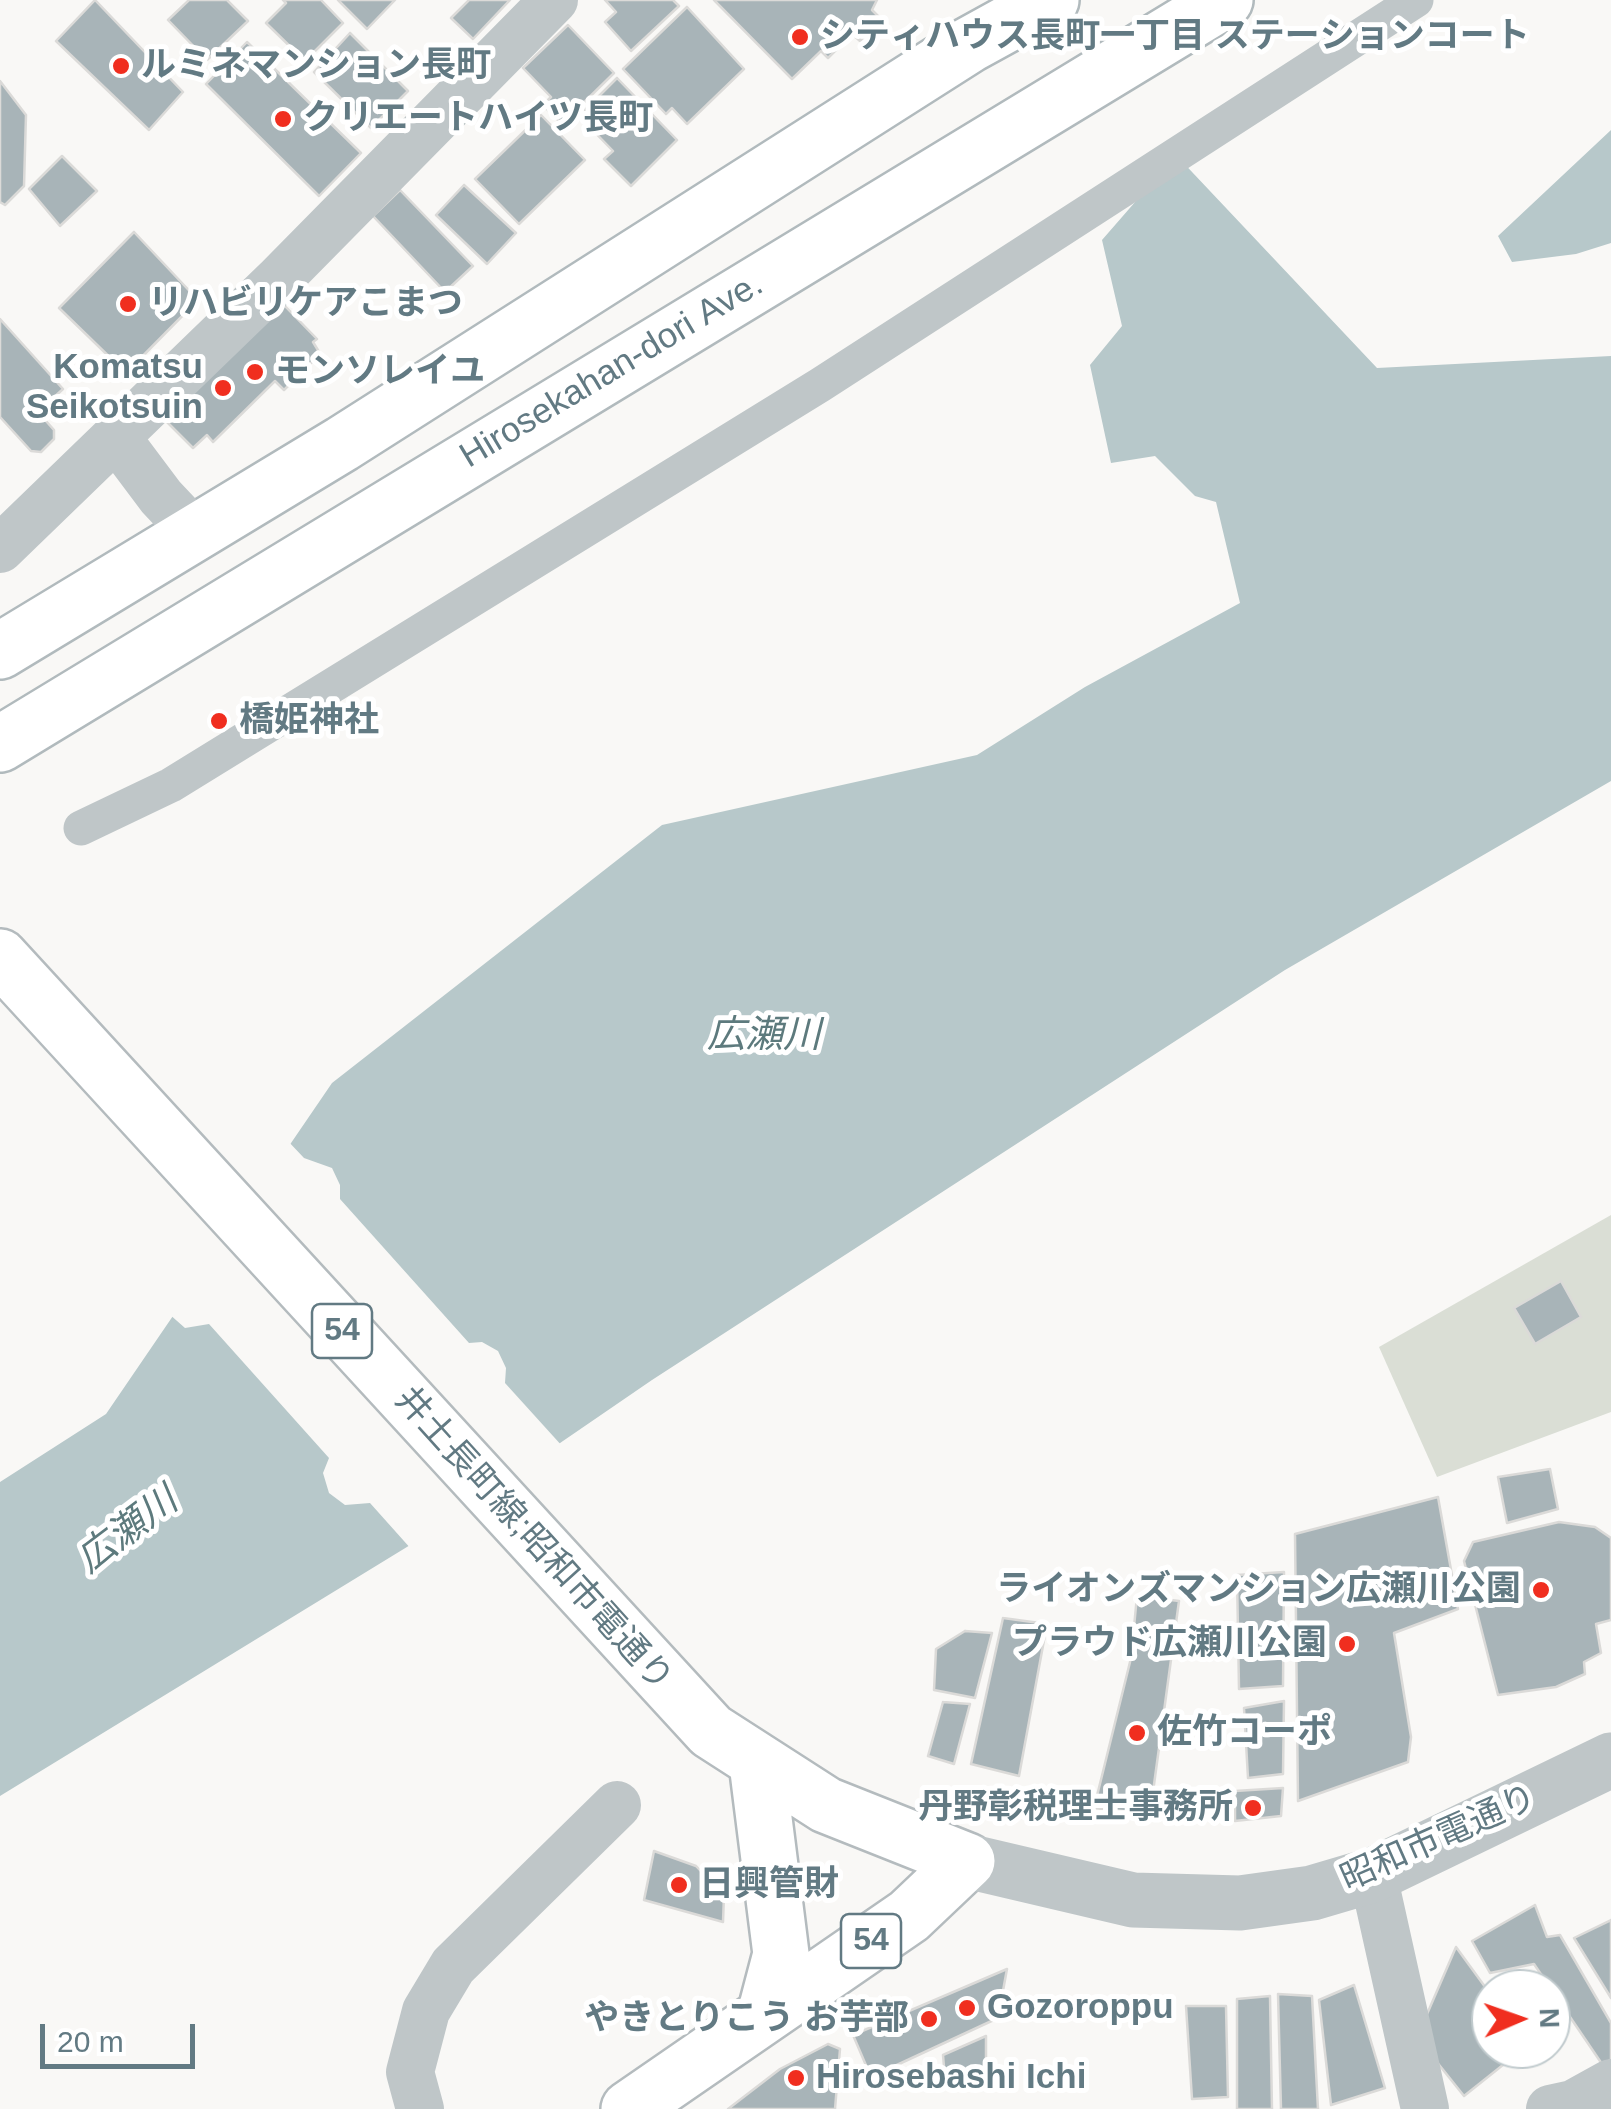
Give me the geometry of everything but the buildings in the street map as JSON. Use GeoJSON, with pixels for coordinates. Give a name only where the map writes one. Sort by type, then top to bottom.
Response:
{"type":"FeatureCollection","features":[{"type":"Feature","properties":{"kind":"main road"},"geometry":{"type":"LineString","coordinates":[[0,651],[539,320],[969,45],[1052,0]]}},
{"type":"Feature","properties":{"kind":"main road","name":"Hirosekahan-dori Ave."},"geometry":{"type":"LineString","coordinates":[[0,744],[1225,0]]}},
{"type":"Feature","properties":{"kind":"main road","name":"井土長町線;昭和市電通り"},"geometry":{"type":"LineString","coordinates":[[3,960],[677,1698],[712,1731],[826,1805],[966,1861]]}},
{"type":"Feature","properties":{"kind":"main road"},"geometry":{"type":"LineString","coordinates":[[757,1763],[781,1954],[766,2011]]}},
{"type":"Feature","properties":{"kind":"main road","name":"54"},"geometry":{"type":"LineString","coordinates":[[629,2109],[908,1916],[966,1861]]}},
{"type":"Feature","properties":{"kind":"street"},"geometry":{"type":"LineString","coordinates":[[0,549],[554,0]]}},
{"type":"Feature","properties":{"kind":"street"},"geometry":{"type":"LineString","coordinates":[[81,828],[171,785],[820,385],[1416,0]]}},
{"type":"Feature","properties":{"kind":"street"},"geometry":{"type":"LineString","coordinates":[[116,437],[161,498],[194,532]]}},
{"type":"Feature","properties":{"kind":"street","name":"昭和市電通り"},"geometry":{"type":"LineString","coordinates":[[966,1861],[1134,1900],[1240,1903],[1312,1893],[1373,1875],[1611,1760]]}},
{"type":"Feature","properties":{"kind":"street"},"geometry":{"type":"LineString","coordinates":[[420,2109],[410,2072],[426,2011],[454,1966],[617,1805]]}},
{"type":"Feature","properties":{"kind":"street"},"geometry":{"type":"LineString","coordinates":[[1373,1875],[1425,2109]]}},
{"type":"Feature","properties":{"kind":"street"},"geometry":{"type":"LineString","coordinates":[[1550,2109],[1573,2104],[1611,2083]]}},
{"type":"Feature","properties":{"kind":"shaded area"},"geometry":{"type":"Polygon","coordinates":[[[1611,1215],[1611,1412],[1437,1477],[1379,1347],[1611,1215]]]}},
{"type":"Feature","properties":{"kind":"water"},"geometry":{"type":"Polygon","coordinates":[[[1611,130],[1611,243],[1576,254],[1512,262],[1498,236],[1611,130]]]}},
{"type":"Feature","properties":{"kind":"water","name":"広瀬川"},"geometry":{"type":"Polygon","coordinates":[[[1176,155],[1377,368],[1611,356],[1611,781],[1285,970],[652,1380],[420,1539],[0,1796],[0,1482],[106,1414],[332,1083],[662,825],[977,755],[1085,687],[1240,603],[1216,502],[1195,496],[1155,456],[1111,463],[1090,365],[1122,326],[1102,240],[1176,155]]]}},
{"type":"Feature","properties":{"kind":"pier"},"geometry":{"type":"Polygon","coordinates":[[[287,1140],[304,1158],[332,1168],[340,1185],[340,1199],[469,1343],[482,1342],[498,1351],[506,1368],[505,1383],[563,1447],[412,1550],[370,1503],[345,1505],[329,1493],[323,1473],[329,1458],[209,1324],[185,1328],[168,1313],[287,1140]]]}},
{"type":"Feature","properties":{"kind":"place","name":"シティハウス長町一丁目 ステーションコート"},"geometry":{"type":"Point","coordinates":[800,37]}},
{"type":"Feature","properties":{"kind":"place","name":"ルミネマンション長町"},"geometry":{"type":"Point","coordinates":[121,66]}},
{"type":"Feature","properties":{"kind":"place","name":"クリエートハイツ長町"},"geometry":{"type":"Point","coordinates":[283,119]}},
{"type":"Feature","properties":{"kind":"place","name":"リハビリケアこまつ"},"geometry":{"type":"Point","coordinates":[128,304]}},
{"type":"Feature","properties":{"kind":"place","name":"モンソレイユ"},"geometry":{"type":"Point","coordinates":[255,372]}},
{"type":"Feature","properties":{"kind":"place","name":"Komatsu Seikotsuin"},"geometry":{"type":"Point","coordinates":[223,388]}},
{"type":"Feature","properties":{"kind":"place","name":"橋姫神社"},"geometry":{"type":"Point","coordinates":[219,721]}},
{"type":"Feature","properties":{"kind":"place","name":"ライオンズマンション広瀬川公園"},"geometry":{"type":"Point","coordinates":[1541,1590]}},
{"type":"Feature","properties":{"kind":"place","name":"プラウド広瀬川公園"},"geometry":{"type":"Point","coordinates":[1347,1644]}},
{"type":"Feature","properties":{"kind":"place","name":"佐竹コーポ"},"geometry":{"type":"Point","coordinates":[1137,1733]}},
{"type":"Feature","properties":{"kind":"place","name":"丹野彰税理士事務所"},"geometry":{"type":"Point","coordinates":[1253,1808]}},
{"type":"Feature","properties":{"kind":"place","name":"日興管財"},"geometry":{"type":"Point","coordinates":[679,1885]}},
{"type":"Feature","properties":{"kind":"place","name":"Gozoroppu"},"geometry":{"type":"Point","coordinates":[967,2008]}},
{"type":"Feature","properties":{"kind":"place","name":"やきとりこう お芋部"},"geometry":{"type":"Point","coordinates":[929,2019]}},
{"type":"Feature","properties":{"kind":"place","name":"Hirosebashi Ichi"},"geometry":{"type":"Point","coordinates":[796,2078]}}]}
